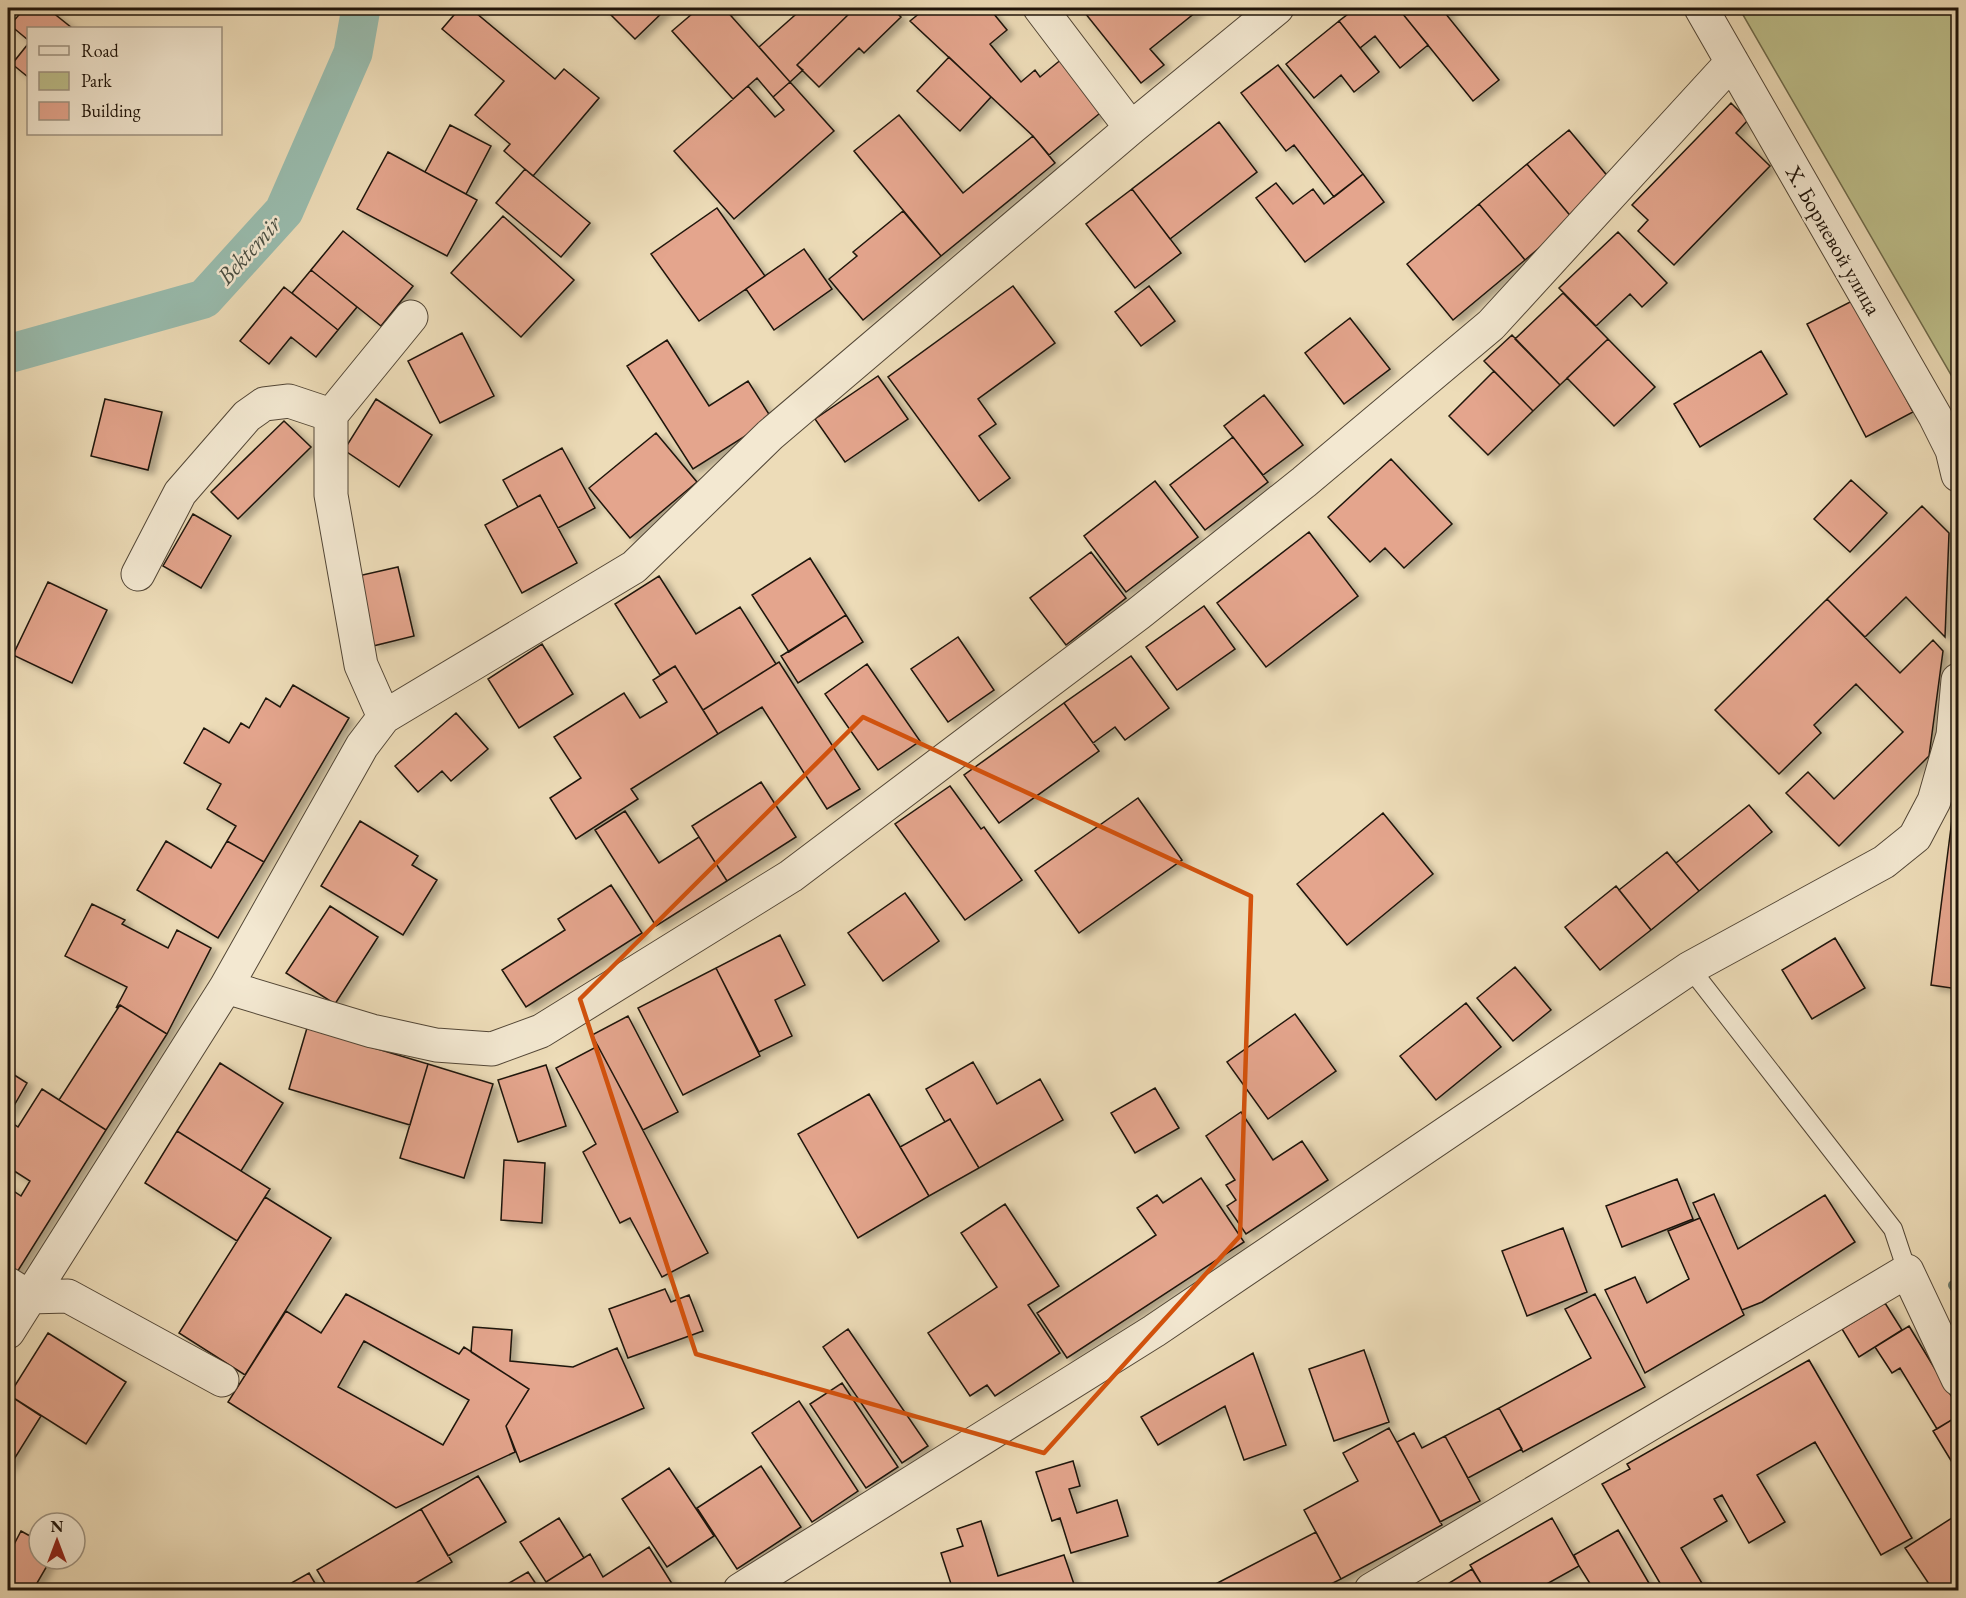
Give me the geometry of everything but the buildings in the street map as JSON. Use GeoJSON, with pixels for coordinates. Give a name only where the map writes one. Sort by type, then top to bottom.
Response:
{"type":"FeatureCollection","features":[{"type":"Feature","properties":{"kind":"street"},"geometry":{"type":"LineString","coordinates":[[1040,8],[1131,128]]}},
{"type":"Feature","properties":{"kind":"street"},"geometry":{"type":"LineString","coordinates":[[8,1332],[18,1290],[226,987],[362,746],[384,717],[634,567],[770,435],[1131,128],[1277,8]]}},
{"type":"Feature","properties":{"kind":"street","name":"Х. Бориевой улица"},"geometry":{"type":"LineString","coordinates":[[1701,8],[1935,416],[1952,450],[1959,475]]}},
{"type":"Feature","properties":{"kind":"street"},"geometry":{"type":"LineString","coordinates":[[226,987],[372,1031],[436,1045],[492,1049],[541,1031],[791,876],[1138,614],[1304,482],[1491,325],[1732,62]]}},
{"type":"Feature","properties":{"kind":"street"},"geometry":{"type":"LineString","coordinates":[[384,717],[362,665],[333,507],[331,415],[411,317]]}},
{"type":"Feature","properties":{"kind":"street"},"geometry":{"type":"LineString","coordinates":[[138,574],[180,494],[247,416],[264,404],[288,401],[331,415]]}},
{"type":"Feature","properties":{"kind":"street"},"geometry":{"type":"LineString","coordinates":[[740,1590],[1154,1331],[1690,968],[1884,862],[1915,837],[1934,801],[1953,735],[1959,680]]}},
{"type":"Feature","properties":{"kind":"street"},"geometry":{"type":"LineString","coordinates":[[1371,1590],[1907,1270],[1959,1379]]}},
{"type":"Feature","properties":{"kind":"street"},"geometry":{"type":"LineString","coordinates":[[18,1290],[68,1296],[222,1380]]}},
{"type":"Feature","properties":{"kind":"lane"},"geometry":{"type":"LineString","coordinates":[[1690,968],[1893,1229],[1907,1270]]}},
{"type":"Feature","properties":{"kind":"highlighted area"},"geometry":{"type":"Polygon","coordinates":[[[863,717],[1251,896],[1240,1236],[1044,1453],[696,1354],[580,999],[863,717]]]}},
{"type":"Feature","properties":{"kind":"green space"},"geometry":{"type":"Polygon","coordinates":[[[1739,8],[1958,8],[1958,387],[1739,8]]]}},
{"type":"Feature","properties":{"kind":"waterway","name":"Bektemir"},"geometry":{"type":"LineString","coordinates":[[8,354],[204,299],[284,211],[353,53],[361,8]]}},
{"type":"Feature","properties":{"kind":"waterway"},"geometry":{"type":"LineString","coordinates":[[1953,1285],[1958,1292]]}}]}
